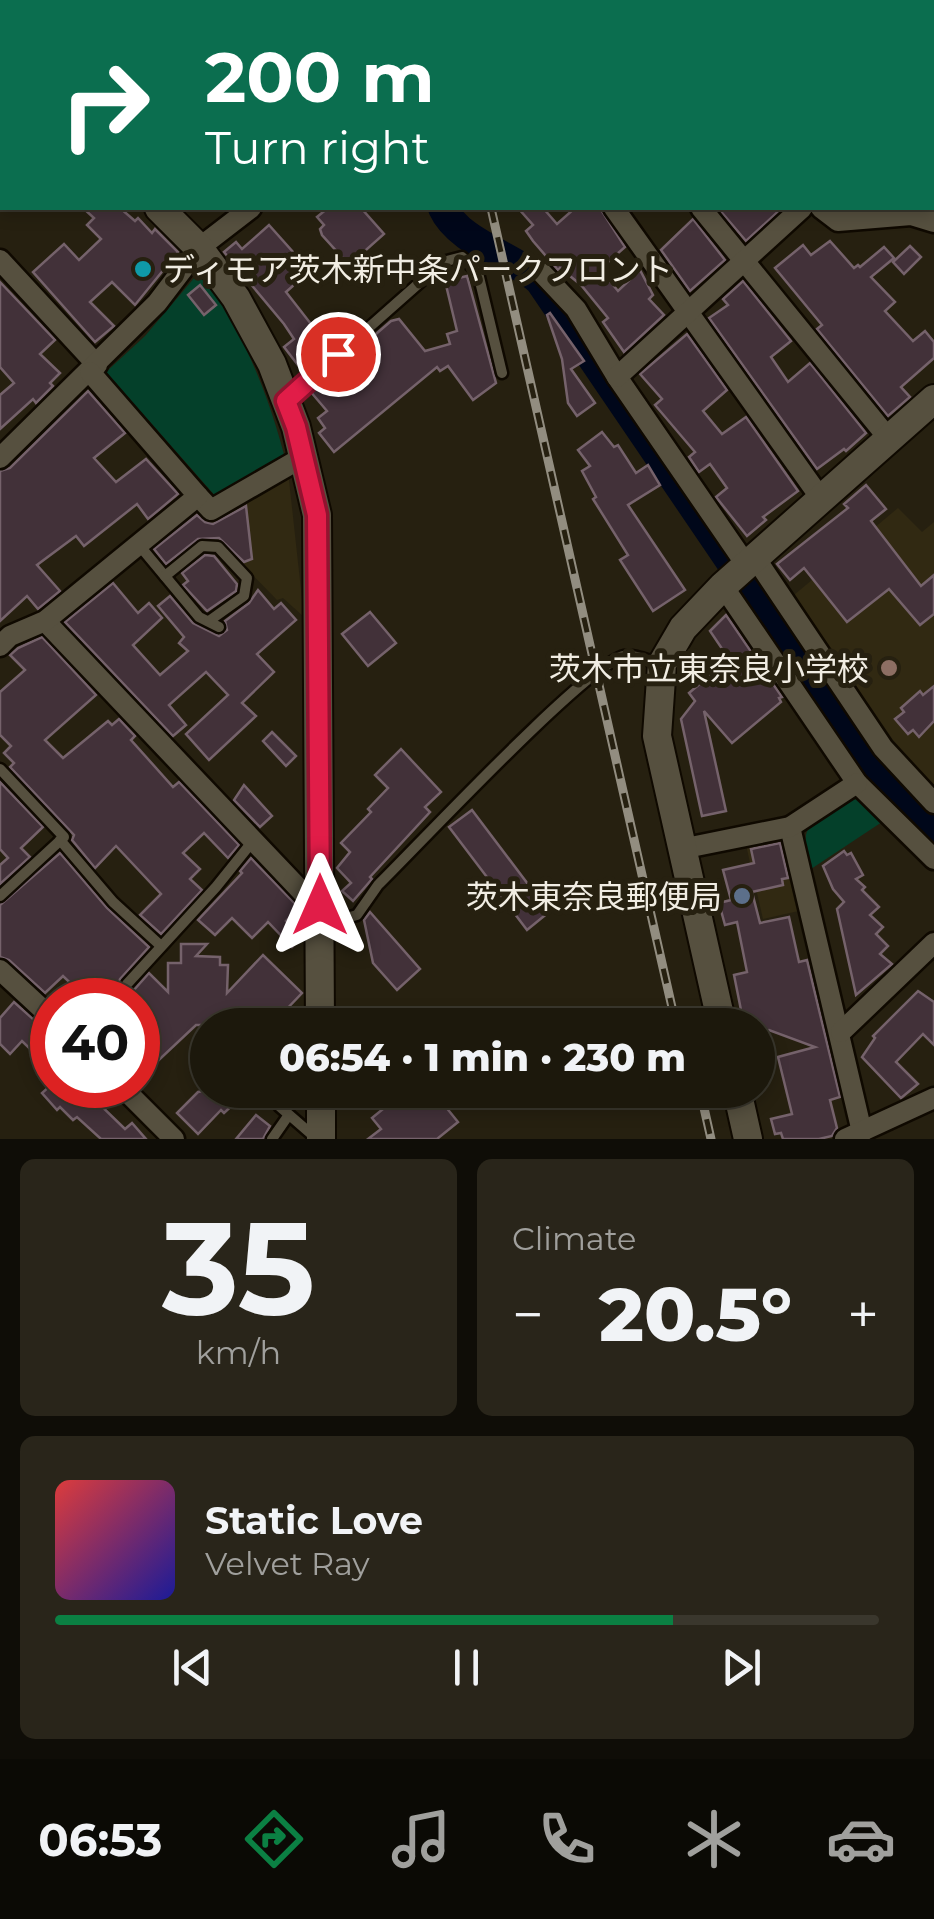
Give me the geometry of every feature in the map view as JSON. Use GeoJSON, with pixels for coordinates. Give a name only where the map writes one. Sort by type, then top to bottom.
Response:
{"type":"FeatureCollection","features":[{"type":"Feature","properties":{"kind":"street"},"geometry":{"type":"LineString","coordinates":[[161,210],[198,248],[236,298],[272,364],[303,457],[317,515],[320,1008]]}},
{"type":"Feature","properties":{"kind":"street"},"geometry":{"type":"LineString","coordinates":[[0,458],[157,302],[198,248],[248,210]]}},
{"type":"Feature","properties":{"kind":"street"},"geometry":{"type":"LineString","coordinates":[[615,210],[822,500]]}},
{"type":"Feature","properties":{"kind":"street"},"geometry":{"type":"LineString","coordinates":[[702,210],[889,439]]}},
{"type":"Feature","properties":{"kind":"street"},"geometry":{"type":"LineString","coordinates":[[617,378],[800,210]]}},
{"type":"Feature","properties":{"kind":"street"},"geometry":{"type":"LineString","coordinates":[[824,210],[838,221],[911,215],[934,222]]}},
{"type":"Feature","properties":{"kind":"street"},"geometry":{"type":"LineString","coordinates":[[0,260],[211,510],[303,457]]}},
{"type":"Feature","properties":{"kind":"street"},"geometry":{"type":"LineString","coordinates":[[542,274],[576,308],[738,574],[856,784],[934,859]]}},
{"type":"Feature","properties":{"kind":"street"},"geometry":{"type":"LineString","coordinates":[[718,1008],[657,736],[662,664],[683,628],[738,574],[934,399]]}},
{"type":"Feature","properties":{"kind":"street"},"geometry":{"type":"LineString","coordinates":[[0,646],[10,636],[45,621],[198,496]]}},
{"type":"Feature","properties":{"kind":"street"},"geometry":{"type":"LineString","coordinates":[[738,574],[934,803]]}},
{"type":"Feature","properties":{"kind":"street"},"geometry":{"type":"LineString","coordinates":[[45,621],[320,915]]}},
{"type":"Feature","properties":{"kind":"street"},"geometry":{"type":"LineString","coordinates":[[681,849],[790,827],[856,784]]}},
{"type":"Feature","properties":{"kind":"street"},"geometry":{"type":"LineString","coordinates":[[790,827],[840,1032],[854,1135],[934,1098]]}},
{"type":"Feature","properties":{"kind":"street"},"geometry":{"type":"LineString","coordinates":[[840,1032],[934,943]]}},
{"type":"Feature","properties":{"kind":"street"},"geometry":{"type":"LineString","coordinates":[[0,970],[30,998]]}},
{"type":"Feature","properties":{"kind":"street"},"geometry":{"type":"LineString","coordinates":[[143,1108],[174,1139]]}},
{"type":"Feature","properties":{"kind":"street"},"geometry":{"type":"LineString","coordinates":[[320,1139],[321,1108]]}},
{"type":"Feature","properties":{"kind":"street"},"geometry":{"type":"LineString","coordinates":[[741,1108],[748,1139]]}},
{"type":"Feature","properties":{"kind":"lane"},"geometry":{"type":"LineString","coordinates":[[286,401],[442,262],[462,257],[478,273],[502,374]]}},
{"type":"Feature","properties":{"kind":"lane"},"geometry":{"type":"LineString","coordinates":[[139,545],[165,576],[199,616],[214,624],[244,596],[247,578],[218,546],[202,546],[165,576]]}},
{"type":"Feature","properties":{"kind":"lane"},"geometry":{"type":"LineString","coordinates":[[320,915],[357,915],[392,872],[604,666],[623,656],[662,664]]}},
{"type":"Feature","properties":{"kind":"lane"},"geometry":{"type":"LineString","coordinates":[[0,769],[64,837],[0,896]]}},
{"type":"Feature","properties":{"kind":"lane"},"geometry":{"type":"LineString","coordinates":[[60,840],[114,902],[161,946]]}},
{"type":"Feature","properties":{"kind":"lane"},"geometry":{"type":"LineString","coordinates":[[132,978],[216,888],[253,841]]}},
{"type":"Feature","properties":{"kind":"lane"},"geometry":{"type":"LineString","coordinates":[[280,1108],[320,1139]]}},
{"type":"Feature","properties":{"kind":"lane"},"geometry":{"type":"LineString","coordinates":[[272,1139],[288,1116]]}},
{"type":"Feature","properties":{"kind":"shaded area"},"geometry":{"type":"Polygon","coordinates":[[[288,471],[304,617],[283,598],[277,600],[193,514],[204,504],[288,471]]]}},
{"type":"Feature","properties":{"kind":"shaded area","name":"茨木市立東奈良小学校"},"geometry":{"type":"Polygon","coordinates":[[[898,508],[922,532],[934,522],[934,785],[893,740],[794,595],[898,508]]]}},
{"type":"Feature","properties":{"kind":"shaded area"},"geometry":{"type":"Polygon","coordinates":[[[779,837],[788,844],[803,910],[763,919],[746,845],[779,837]]]}},
{"type":"Feature","properties":{"kind":"green space"},"geometry":{"type":"Polygon","coordinates":[[[201,270],[251,360],[285,458],[217,498],[106,372],[145,336],[201,270]]]}},
{"type":"Feature","properties":{"kind":"green space"},"geometry":{"type":"Polygon","coordinates":[[[859,799],[882,822],[811,869],[806,843],[809,828],[828,811],[859,799]]]}},
{"type":"Feature","properties":{"kind":"building"},"geometry":{"type":"Polygon","coordinates":[[[85,210],[122,210],[135,221],[138,218],[152,233],[155,229],[178,252],[135,305],[112,282],[90,302],[114,326],[95,342],[33,272],[64,244],[79,260],[101,239],[87,225],[94,218],[85,210]]]}},
{"type":"Feature","properties":{"kind":"building"},"geometry":{"type":"Polygon","coordinates":[[[326,210],[363,210],[384,234],[349,265],[322,235],[320,229],[324,225],[317,217],[326,210]]]}},
{"type":"Feature","properties":{"kind":"building"},"geometry":{"type":"Polygon","coordinates":[[[520,210],[545,210],[557,224],[573,210],[601,210],[625,247],[600,269],[618,291],[640,270],[653,295],[649,299],[664,315],[624,352],[603,322],[608,318],[581,285],[558,270],[533,241],[526,231],[533,225],[520,210]]]}},
{"type":"Feature","properties":{"kind":"building"},"geometry":{"type":"Polygon","coordinates":[[[720,210],[780,210],[746,241],[720,210]]]}},
{"type":"Feature","properties":{"kind":"building"},"geometry":{"type":"Polygon","coordinates":[[[693,219],[725,260],[690,291],[661,250],[693,219]]]}},
{"type":"Feature","properties":{"kind":"building"},"geometry":{"type":"Polygon","coordinates":[[[269,225],[310,271],[286,292],[325,342],[309,355],[315,363],[304,373],[284,347],[294,339],[224,252],[236,242],[242,249],[269,225]]]}},
{"type":"Feature","properties":{"kind":"building"},"geometry":{"type":"Polygon","coordinates":[[[830,241],[854,268],[884,247],[894,258],[871,277],[895,302],[885,311],[913,341],[925,331],[934,342],[934,358],[901,387],[910,397],[888,416],[817,329],[822,325],[775,268],[803,245],[811,255],[830,241]]]}},
{"type":"Feature","properties":{"kind":"building"},"geometry":{"type":"Polygon","coordinates":[[[910,246],[921,257],[904,274],[893,262],[910,246]]]}},
{"type":"Feature","properties":{"kind":"building"},"geometry":{"type":"Polygon","coordinates":[[[467,276],[496,383],[473,400],[448,366],[440,371],[437,367],[334,452],[319,433],[325,428],[318,418],[327,411],[310,391],[391,321],[399,319],[425,351],[450,344],[447,334],[457,331],[445,281],[467,276]]]}},
{"type":"Feature","properties":{"kind":"building"},"geometry":{"type":"Polygon","coordinates":[[[743,281],[791,341],[771,357],[788,382],[810,363],[866,433],[817,469],[709,318],[728,305],[723,299],[743,281]]]}},
{"type":"Feature","properties":{"kind":"building"},"geometry":{"type":"Polygon","coordinates":[[[0,282],[55,340],[40,354],[60,373],[36,403],[33,399],[0,429],[0,395],[14,383],[0,367],[0,282]]]}},
{"type":"Feature","properties":{"kind":"building"},"geometry":{"type":"Polygon","coordinates":[[[200,285],[216,305],[204,315],[188,295],[200,285]]]}},
{"type":"Feature","properties":{"kind":"building"},"geometry":{"type":"Polygon","coordinates":[[[550,313],[584,361],[571,369],[595,403],[577,416],[568,403],[562,359],[547,315],[550,313]]]}},
{"type":"Feature","properties":{"kind":"building"},"geometry":{"type":"Polygon","coordinates":[[[687,334],[727,390],[703,411],[722,434],[746,417],[798,491],[763,517],[766,520],[747,536],[716,497],[727,488],[710,464],[699,472],[689,457],[695,452],[655,405],[662,399],[640,374],[687,334]]]}},
{"type":"Feature","properties":{"kind":"building"},"geometry":{"type":"Polygon","coordinates":[[[88,391],[125,433],[94,458],[116,482],[146,459],[178,494],[148,519],[137,504],[84,546],[76,536],[37,565],[60,591],[38,609],[27,596],[0,621],[0,471],[10,468],[88,391]]]}},
{"type":"Feature","properties":{"kind":"building"},"geometry":{"type":"Polygon","coordinates":[[[602,432],[614,447],[618,445],[636,473],[648,465],[660,485],[628,505],[685,590],[653,611],[620,560],[628,555],[593,499],[596,497],[582,471],[590,466],[578,450],[602,432]]]}},
{"type":"Feature","properties":{"kind":"building"},"geometry":{"type":"Polygon","coordinates":[[[866,485],[886,509],[871,521],[921,586],[934,575],[934,614],[920,625],[889,589],[847,622],[804,568],[790,580],[777,564],[848,508],[844,504],[866,485]]]}},
{"type":"Feature","properties":{"kind":"building"},"geometry":{"type":"Polygon","coordinates":[[[246,506],[252,559],[244,562],[219,538],[198,539],[166,564],[154,549],[197,515],[213,524],[246,506]]]}},
{"type":"Feature","properties":{"kind":"building"},"geometry":{"type":"Polygon","coordinates":[[[205,555],[214,556],[237,584],[236,591],[207,611],[183,585],[188,581],[182,573],[205,555]]]}},
{"type":"Feature","properties":{"kind":"building"},"geometry":{"type":"Polygon","coordinates":[[[113,583],[138,613],[149,603],[162,618],[133,645],[160,675],[188,651],[179,643],[184,637],[158,606],[170,596],[193,623],[219,636],[227,630],[225,621],[249,603],[258,590],[274,609],[281,603],[296,620],[257,654],[274,672],[242,703],[256,716],[209,760],[186,734],[228,695],[206,672],[169,705],[186,725],[173,736],[65,622],[113,583]]]}},
{"type":"Feature","properties":{"kind":"building"},"geometry":{"type":"Polygon","coordinates":[[[370,612],[396,643],[368,666],[342,634],[370,612]]]}},
{"type":"Feature","properties":{"kind":"building"},"geometry":{"type":"Polygon","coordinates":[[[726,615],[782,697],[781,702],[732,743],[704,711],[726,811],[702,816],[681,719],[695,701],[689,693],[729,659],[710,631],[726,615]]]}},
{"type":"Feature","properties":{"kind":"building"},"geometry":{"type":"Polygon","coordinates":[[[42,637],[96,695],[45,740],[63,758],[108,721],[112,725],[119,719],[135,736],[131,740],[173,787],[179,782],[239,845],[228,858],[204,833],[183,853],[200,869],[190,879],[202,890],[161,934],[140,915],[161,894],[116,846],[95,868],[72,840],[74,835],[10,767],[14,763],[4,753],[11,746],[0,735],[0,692],[25,670],[10,655],[42,637]]]}},
{"type":"Feature","properties":{"kind":"building"},"geometry":{"type":"Polygon","coordinates":[[[934,686],[934,721],[919,737],[913,730],[908,734],[895,719],[920,691],[923,695],[934,686]]]}},
{"type":"Feature","properties":{"kind":"building"},"geometry":{"type":"Polygon","coordinates":[[[272,732],[296,756],[286,766],[263,741],[272,732]]]}},
{"type":"Feature","properties":{"kind":"building"},"geometry":{"type":"Polygon","coordinates":[[[401,749],[441,792],[425,807],[430,812],[353,901],[342,891],[351,883],[337,868],[350,852],[341,843],[388,788],[375,775],[401,749]]]}},
{"type":"Feature","properties":{"kind":"building"},"geometry":{"type":"Polygon","coordinates":[[[0,782],[43,827],[21,848],[30,857],[0,884],[0,865],[8,858],[0,849],[0,782]]]}},
{"type":"Feature","properties":{"kind":"building"},"geometry":{"type":"Polygon","coordinates":[[[244,785],[272,816],[260,827],[234,800],[244,785]]]}},
{"type":"Feature","properties":{"kind":"building"},"geometry":{"type":"Polygon","coordinates":[[[472,810],[549,912],[527,930],[449,827],[472,810]]]}},
{"type":"Feature","properties":{"kind":"building"},"geometry":{"type":"Polygon","coordinates":[[[780,843],[788,878],[782,879],[783,885],[752,892],[760,923],[789,917],[799,962],[807,960],[840,1097],[830,1100],[837,1128],[832,1136],[783,1139],[781,1133],[775,1134],[771,1119],[792,1114],[778,1057],[815,1047],[775,1032],[775,1008],[741,1008],[734,975],[747,972],[737,922],[725,925],[719,903],[731,900],[723,870],[754,863],[751,849],[780,843]]]}},
{"type":"Feature","properties":{"kind":"building"},"geometry":{"type":"Polygon","coordinates":[[[844,851],[847,855],[851,853],[863,875],[856,879],[865,887],[862,890],[879,907],[870,915],[883,927],[876,934],[888,946],[880,954],[892,964],[856,995],[837,909],[844,902],[823,866],[844,851]]]}},
{"type":"Feature","properties":{"kind":"building"},"geometry":{"type":"Polygon","coordinates":[[[60,853],[107,908],[149,947],[121,978],[30,979],[0,957],[0,905],[60,853]]]}},
{"type":"Feature","properties":{"kind":"building"},"geometry":{"type":"Polygon","coordinates":[[[251,858],[299,908],[286,921],[302,937],[292,947],[268,922],[252,938],[232,918],[215,935],[198,920],[251,858]]]}},
{"type":"Feature","properties":{"kind":"building"},"geometry":{"type":"Polygon","coordinates":[[[370,912],[420,969],[397,990],[373,963],[364,920],[370,912]]]}},
{"type":"Feature","properties":{"kind":"building"},"geometry":{"type":"Polygon","coordinates":[[[181,944],[207,944],[196,956],[220,957],[220,965],[228,965],[227,993],[263,955],[302,993],[288,1008],[190,1008],[190,1031],[160,1059],[160,984],[168,992],[168,963],[181,963],[181,944]]]}},
{"type":"Feature","properties":{"kind":"building"},"geometry":{"type":"Polygon","coordinates":[[[918,991],[934,1002],[934,1045],[923,1034],[896,1062],[918,1084],[901,1098],[862,1057],[873,1036],[918,991]]]}},
{"type":"Feature","properties":{"kind":"building"},"geometry":{"type":"Polygon","coordinates":[[[14,1002],[30,1016],[30,1049],[22,1041],[10,1054],[0,1044],[0,1018],[14,1002]]]}},
{"type":"Feature","properties":{"kind":"building"},"geometry":{"type":"Polygon","coordinates":[[[190,1100],[190,1108],[229,1108],[224,1113],[221,1110],[198,1134],[177,1113],[190,1100]]]}},
{"type":"Feature","properties":{"kind":"building"},"geometry":{"type":"Polygon","coordinates":[[[61,1108],[103,1108],[125,1129],[132,1123],[146,1139],[101,1139],[77,1117],[73,1120],[61,1108]]]}},
{"type":"Feature","properties":{"kind":"building"},"geometry":{"type":"Polygon","coordinates":[[[447,1108],[458,1122],[437,1139],[368,1139],[381,1129],[372,1118],[383,1109],[447,1108]]]}},
{"type":"Feature","properties":{"kind":"building"},"geometry":{"type":"Polygon","coordinates":[[[256,1115],[270,1126],[263,1139],[236,1139],[256,1115]]]}},
{"type":"Feature","properties":{"kind":"waterway"},"geometry":{"type":"LineString","coordinates":[[444,210],[473,240],[540,281],[871,768],[934,832]]}},
{"type":"Feature","properties":{"kind":"railway"},"geometry":{"type":"LineString","coordinates":[[491,210],[672,1008]]}},
{"type":"Feature","properties":{"kind":"railway"},"geometry":{"type":"LineString","coordinates":[[704,1108],[711,1139]]}},
{"type":"Feature","properties":{"kind":"place","name":"ディモア茨木新中条パークフロント"},"geometry":{"type":"Point","coordinates":[143,269]}},
{"type":"Feature","properties":{"kind":"place","name":"茨木市立東奈良小学校"},"geometry":{"type":"Point","coordinates":[889,668]}},
{"type":"Feature","properties":{"kind":"place","name":"茨木東奈良郵便局"},"geometry":{"type":"Point","coordinates":[742,896]}},
{"type":"Feature","properties":{"kind":"route"},"geometry":{"type":"LineString","coordinates":[[320,905],[317,515],[286,401],[338,354]]}}]}
